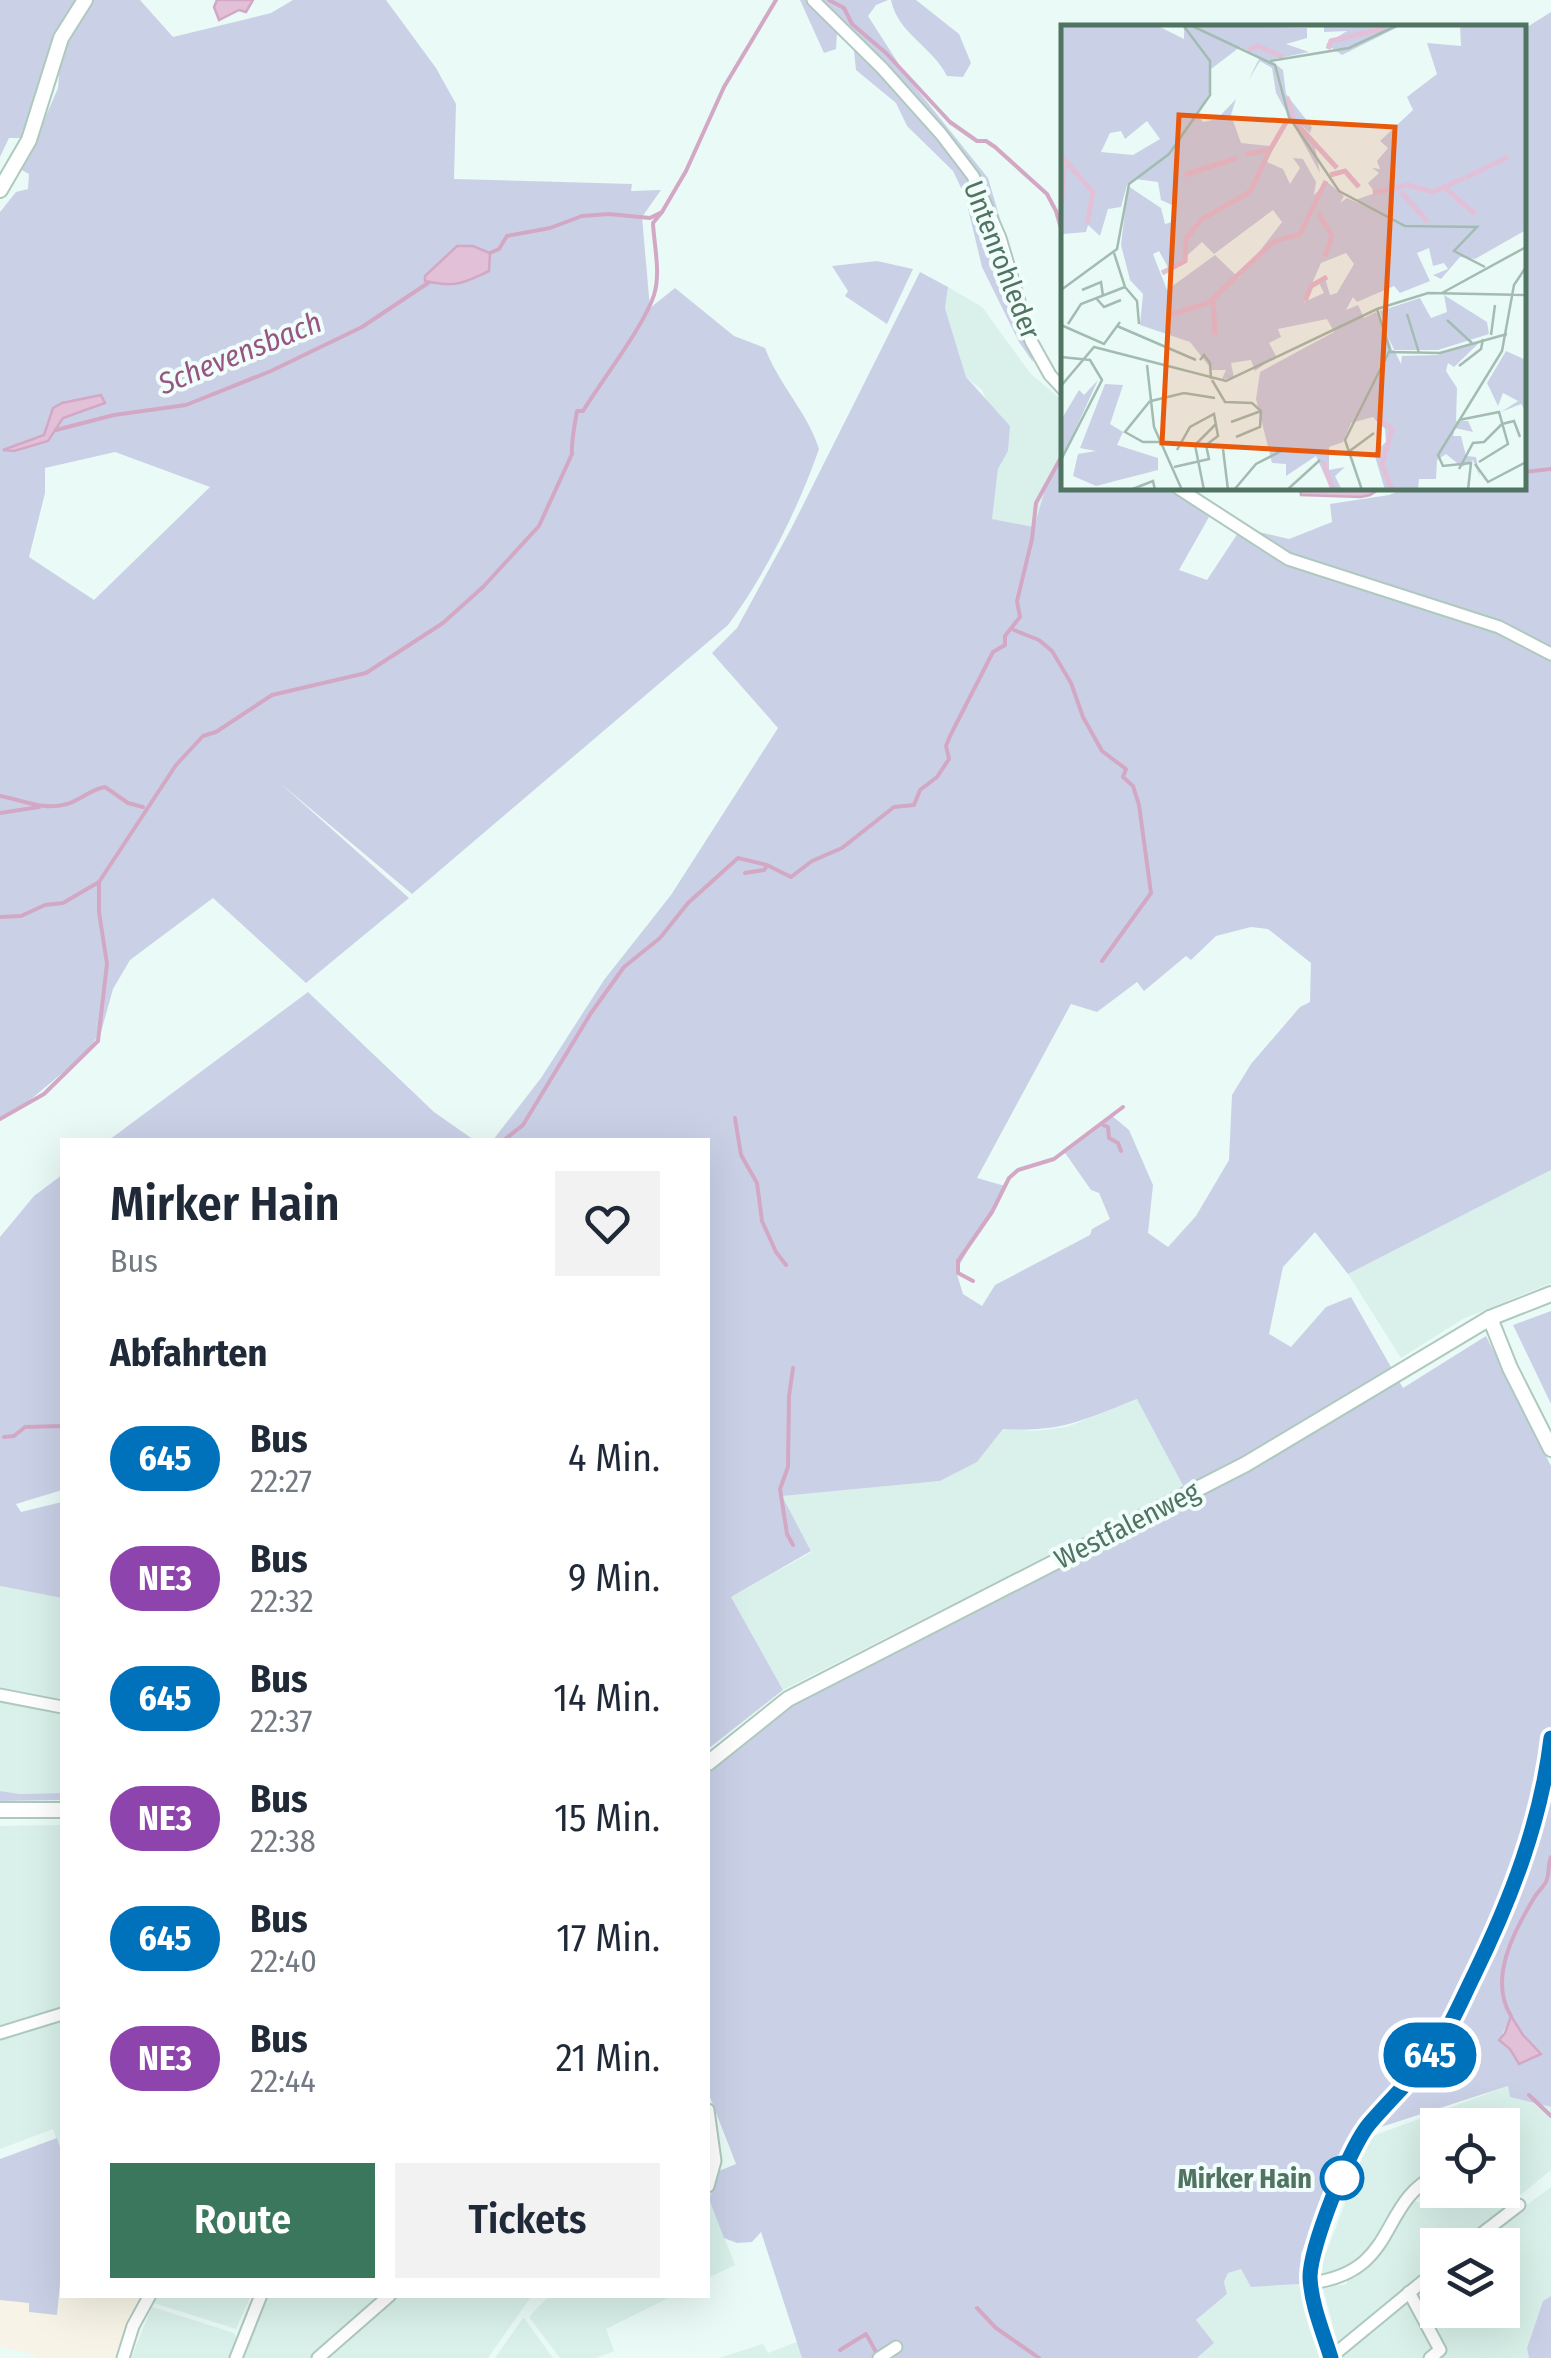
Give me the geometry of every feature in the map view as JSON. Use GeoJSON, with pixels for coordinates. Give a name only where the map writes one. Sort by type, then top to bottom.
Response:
{"type":"FeatureCollection","features":[{"type":"Feature","properties":{"kind":"street"},"geometry":{"type":"LineString","coordinates":[[0,190],[30,140],[61,38],[85,0]]}},
{"type":"Feature","properties":{"kind":"street","name":"Untenrohleder"},"geometry":{"type":"LineString","coordinates":[[814,0],[882,68],[973,176],[1000,238],[1031,342],[1061,386]]}},
{"type":"Feature","properties":{"kind":"street"},"geometry":{"type":"LineString","coordinates":[[1181,490],[1288,559],[1500,627],[1551,654]]}},
{"type":"Feature","properties":{"kind":"street","name":"Westfalenweg"},"geometry":{"type":"LineString","coordinates":[[710,1761],[788,1699],[1246,1464],[1490,1318],[1551,1294]]}},
{"type":"Feature","properties":{"kind":"street"},"geometry":{"type":"LineString","coordinates":[[1490,1318],[1551,1449]]}},
{"type":"Feature","properties":{"kind":"street"},"geometry":{"type":"LineString","coordinates":[[0,1694],[60,1706]]}},
{"type":"Feature","properties":{"kind":"street"},"geometry":{"type":"LineString","coordinates":[[1420,2283],[1331,2358],[1310,2283],[1310,2264],[1316,2246],[1356,2144],[1370,2123],[1414,2078],[1444,2036],[1503,1915],[1538,1816],[1551,1738]]}},
{"type":"Feature","properties":{"kind":"street"},"geometry":{"type":"LineString","coordinates":[[0,1810],[60,1810]]}},
{"type":"Feature","properties":{"kind":"street"},"geometry":{"type":"LineString","coordinates":[[0,2032],[60,2015]]}},
{"type":"Feature","properties":{"kind":"street"},"geometry":{"type":"LineString","coordinates":[[710,2125],[715,2161],[710,2179]]}},
{"type":"Feature","properties":{"kind":"street"},"geometry":{"type":"LineString","coordinates":[[1310,2283],[1345,2277],[1374,2254],[1409,2195],[1420,2187]]}},
{"type":"Feature","properties":{"kind":"street"},"geometry":{"type":"LineString","coordinates":[[1490,2228],[1516,2208]]}},
{"type":"Feature","properties":{"kind":"street"},"geometry":{"type":"LineString","coordinates":[[1409,2292],[1440,2350],[1430,2358]]}},
{"type":"Feature","properties":{"kind":"street"},"geometry":{"type":"LineString","coordinates":[[123,2358],[148,2298]]}},
{"type":"Feature","properties":{"kind":"street"},"geometry":{"type":"LineString","coordinates":[[236,2358],[260,2298]]}},
{"type":"Feature","properties":{"kind":"street"},"geometry":{"type":"LineString","coordinates":[[318,2358],[387,2298]]}},
{"type":"Feature","properties":{"kind":"street"},"geometry":{"type":"LineString","coordinates":[[878,2358],[896,2347]]}},
{"type":"Feature","properties":{"kind":"shaded area"},"geometry":{"type":"Polygon","coordinates":[[[0,0],[76,0],[49,48],[24,138],[9,138],[0,157],[0,0]]]}},
{"type":"Feature","properties":{"kind":"shaded area"},"geometry":{"type":"Polygon","coordinates":[[[93,0],[140,0],[173,37],[271,13],[293,0],[386,0],[436,68],[456,104],[454,179],[632,184],[631,191],[661,190],[642,217],[650,308],[675,288],[734,336],[765,348],[819,449],[780,541],[728,625],[412,894],[280,783],[409,898],[306,983],[213,898],[130,960],[113,989],[101,1032],[85,1054],[24,1105],[0,1117],[0,212],[16,192],[28,189],[29,174],[18,168],[58,88],[61,50],[77,19],[93,0]],[[115,452],[45,468],[45,493],[29,557],[94,600],[210,487],[115,452]]]}},
{"type":"Feature","properties":{"kind":"shaded area"},"geometry":{"type":"Polygon","coordinates":[[[217,0],[253,0],[246,12],[239,10],[219,20],[214,7],[217,0]]]}},
{"type":"Feature","properties":{"kind":"shaded area"},"geometry":{"type":"Polygon","coordinates":[[[800,0],[888,0],[876,5],[868,16],[907,77],[988,178],[1033,362],[982,267],[965,196],[953,171],[907,126],[896,103],[856,70],[853,42],[837,33],[836,49],[824,53],[800,0]]]}},
{"type":"Feature","properties":{"kind":"shaded area"},"geometry":{"type":"Polygon","coordinates":[[[891,0],[916,0],[959,34],[971,63],[963,77],[947,76],[901,22],[891,0]]]}},
{"type":"Feature","properties":{"kind":"shaded area"},"geometry":{"type":"Polygon","coordinates":[[[1551,12],[1551,648],[1478,613],[1290,553],[1259,532],[1289,539],[1332,522],[1330,504],[1401,490],[1526,490],[1526,28],[1551,12]]]}},
{"type":"Feature","properties":{"kind":"shaded area"},"geometry":{"type":"Polygon","coordinates":[[[457,246],[473,246],[490,253],[489,271],[459,283],[425,281],[425,276],[457,246]]]}},
{"type":"Feature","properties":{"kind":"shaded area"},"geometry":{"type":"Polygon","coordinates":[[[877,261],[913,269],[887,324],[845,296],[848,291],[832,266],[877,261]]]}},
{"type":"Feature","properties":{"kind":"shaded area"},"geometry":{"type":"Polygon","coordinates":[[[920,272],[948,287],[945,308],[966,377],[1010,426],[1008,451],[998,469],[992,519],[1034,527],[1046,486],[1061,461],[1061,490],[1175,490],[1209,517],[1179,570],[1207,580],[1238,533],[1285,564],[1444,614],[1551,660],[1551,1170],[1348,1274],[1315,1232],[1283,1267],[1269,1334],[1291,1347],[1326,1307],[1351,1297],[1403,1388],[1486,1336],[1551,1466],[1551,2107],[1510,2097],[1508,2086],[1440,2108],[1420,2108],[1420,2114],[1347,2138],[1301,2254],[1300,2284],[1251,2287],[1241,2269],[1228,2273],[1224,2282],[1227,2294],[1196,2320],[1214,2343],[1197,2358],[802,2358],[761,2232],[752,2242],[737,2243],[724,2238],[710,2202],[719,2171],[736,2164],[710,2097],[710,1772],[792,1706],[1191,1501],[1137,1399],[1057,1427],[1003,1429],[977,1462],[940,1481],[782,1496],[811,1551],[731,1597],[783,1690],[710,1747],[710,1138],[495,1138],[541,1078],[604,980],[671,895],[778,728],[712,653],[737,628],[920,272]],[[1251,927],[1216,936],[1191,960],[1186,956],[1144,991],[1137,982],[1097,1012],[1071,1004],[977,1178],[1005,1186],[956,1271],[963,1294],[982,1306],[995,1285],[1090,1235],[1092,1229],[1110,1219],[1099,1193],[1091,1190],[1063,1150],[1111,1115],[1129,1130],[1153,1185],[1148,1233],[1168,1247],[1196,1216],[1229,1160],[1232,1095],[1251,1064],[1300,1007],[1310,1002],[1311,963],[1268,929],[1251,927]],[[1511,2016],[1499,2041],[1519,2063],[1523,2035],[1511,2016]]]}},
{"type":"Feature","properties":{"kind":"shaded area"},"geometry":{"type":"Polygon","coordinates":[[[948,287],[982,307],[1030,373],[1061,399],[1061,461],[1046,486],[1034,527],[991,519],[998,469],[1008,451],[982,390],[966,377],[945,308],[948,287]]]}},
{"type":"Feature","properties":{"kind":"shaded area"},"geometry":{"type":"Polygon","coordinates":[[[101,395],[105,403],[63,418],[48,441],[14,451],[3,450],[44,435],[53,408],[101,395]]]}},
{"type":"Feature","properties":{"kind":"shaded area"},"geometry":{"type":"Polygon","coordinates":[[[1300,490],[1378,490],[1361,497],[1301,495],[1300,490]]]}},
{"type":"Feature","properties":{"kind":"shaded area"},"geometry":{"type":"Polygon","coordinates":[[[308,992],[434,1112],[471,1138],[112,1138],[308,992]]]}},
{"type":"Feature","properties":{"kind":"shaded area"},"geometry":{"type":"Polygon","coordinates":[[[1551,1170],[1551,1283],[1463,1319],[1401,1358],[1348,1274],[1551,1170]]]}},
{"type":"Feature","properties":{"kind":"shaded area"},"geometry":{"type":"Polygon","coordinates":[[[60,1176],[60,1491],[16,1504],[21,1512],[60,1502],[60,1598],[0,1586],[0,1237],[34,1196],[60,1176]]]}},
{"type":"Feature","properties":{"kind":"shaded area"},"geometry":{"type":"Polygon","coordinates":[[[1551,1311],[1551,1404],[1513,1325],[1551,1311]]]}},
{"type":"Feature","properties":{"kind":"shaded area"},"geometry":{"type":"Polygon","coordinates":[[[1138,1399],[1183,1487],[783,1690],[731,1597],[812,1552],[781,1496],[940,1481],[977,1462],[1003,1429],[1067,1427],[1138,1399]]]}},
{"type":"Feature","properties":{"kind":"shaded area"},"geometry":{"type":"Polygon","coordinates":[[[0,1586],[60,1598],[60,1702],[0,1690],[0,1586]]]}},
{"type":"Feature","properties":{"kind":"shaded area"},"geometry":{"type":"Polygon","coordinates":[[[0,1699],[60,1712],[60,1793],[0,1791],[0,1699]]]}},
{"type":"Feature","properties":{"kind":"shaded area"},"geometry":{"type":"Polygon","coordinates":[[[0,1791],[60,1793],[60,1800],[0,1801],[0,1791]]]}},
{"type":"Feature","properties":{"kind":"shaded area"},"geometry":{"type":"Polygon","coordinates":[[[60,1825],[60,2010],[0,2028],[0,1826],[60,1825]]]}},
{"type":"Feature","properties":{"kind":"shaded area"},"geometry":{"type":"Polygon","coordinates":[[[1511,2016],[1541,2054],[1519,2064],[1499,2040],[1511,2016]]]}},
{"type":"Feature","properties":{"kind":"shaded area"},"geometry":{"type":"Polygon","coordinates":[[[60,2019],[60,2148],[53,2129],[0,2149],[0,2036],[60,2019]]]}},
{"type":"Feature","properties":{"kind":"shaded area"},"geometry":{"type":"Polygon","coordinates":[[[1508,2086],[1510,2097],[1551,2107],[1551,2170],[1520,2196],[1520,2108],[1448,2108],[1508,2086]]]}},
{"type":"Feature","properties":{"kind":"shaded area"},"geometry":{"type":"Polygon","coordinates":[[[1420,2119],[1420,2176],[1384,2233],[1355,2266],[1322,2276],[1323,2261],[1370,2137],[1420,2119]]]}},
{"type":"Feature","properties":{"kind":"shaded area"},"geometry":{"type":"Polygon","coordinates":[[[57,2138],[57,2315],[29,2312],[29,2303],[0,2300],[0,2159],[57,2138]]]}},
{"type":"Feature","properties":{"kind":"shaded area"},"geometry":{"type":"Polygon","coordinates":[[[1551,2187],[1551,2296],[1543,2301],[1527,2348],[1529,2358],[1342,2358],[1340,2354],[1420,2288],[1420,2328],[1520,2328],[1520,2228],[1496,2228],[1551,2187]]]}},
{"type":"Feature","properties":{"kind":"shaded area"},"geometry":{"type":"Polygon","coordinates":[[[1413,2200],[1420,2203],[1420,2208],[1505,2208],[1481,2228],[1420,2228],[1420,2277],[1338,2345],[1323,2288],[1347,2284],[1373,2262],[1413,2200]]]}},
{"type":"Feature","properties":{"kind":"shaded area"},"geometry":{"type":"Polygon","coordinates":[[[710,2202],[735,2265],[710,2277],[710,2202]]]}},
{"type":"Feature","properties":{"kind":"shaded area"},"geometry":{"type":"Polygon","coordinates":[[[1241,2268],[1252,2287],[1300,2284],[1321,2358],[1197,2358],[1213,2343],[1196,2320],[1227,2294],[1224,2282],[1228,2273],[1241,2268]]]}},
{"type":"Feature","properties":{"kind":"shaded area"},"geometry":{"type":"Polygon","coordinates":[[[60,2280],[60,2298],[141,2298],[114,2358],[35,2358],[33,2354],[0,2347],[0,2300],[30,2303],[56,2315],[60,2280]]]}},
{"type":"Feature","properties":{"kind":"shaded area"},"geometry":{"type":"Polygon","coordinates":[[[1551,2296],[1551,2358],[1529,2358],[1527,2348],[1543,2301],[1551,2296]]]}},
{"type":"Feature","properties":{"kind":"shaded area"},"geometry":{"type":"Polygon","coordinates":[[[157,2298],[250,2298],[236,2329],[154,2303],[157,2298]]]}},
{"type":"Feature","properties":{"kind":"shaded area"},"geometry":{"type":"Polygon","coordinates":[[[265,2298],[379,2298],[312,2358],[240,2358],[265,2298]]]}},
{"type":"Feature","properties":{"kind":"shaded area"},"geometry":{"type":"Polygon","coordinates":[[[391,2298],[530,2298],[488,2358],[326,2358],[391,2298]]]}},
{"type":"Feature","properties":{"kind":"shaded area"},"geometry":{"type":"Polygon","coordinates":[[[547,2298],[668,2298],[606,2329],[614,2351],[596,2358],[560,2358],[529,2317],[547,2298]]]}},
{"type":"Feature","properties":{"kind":"shaded area"},"geometry":{"type":"Polygon","coordinates":[[[152,2307],[234,2333],[237,2339],[231,2358],[131,2358],[152,2307]]]}},
{"type":"Feature","properties":{"kind":"shaded area"},"geometry":{"type":"Polygon","coordinates":[[[524,2318],[553,2358],[495,2358],[524,2318]]]}},
{"type":"Feature","properties":{"kind":"shaded area"},"geometry":{"type":"Polygon","coordinates":[[[810,2337],[818,2358],[719,2358],[763,2344],[768,2353],[810,2337]]]}},
{"type":"Feature","properties":{"kind":"waterway","name":"Schevensbach"},"geometry":{"type":"LineString","coordinates":[[490,253],[499,249],[507,236],[550,228],[582,216],[650,218],[662,212],[686,171],[724,87],[776,0]]}},
{"type":"Feature","properties":{"kind":"waterway"},"geometry":{"type":"LineString","coordinates":[[829,0],[844,8],[852,24],[886,53],[950,122],[977,141],[995,147],[1047,194],[1061,228]]}},
{"type":"Feature","properties":{"kind":"waterway"},"geometry":{"type":"LineString","coordinates":[[0,1119],[44,1094],[98,1041],[107,964],[99,882],[176,765],[203,736],[216,732],[272,695],[366,673],[443,623],[483,587],[539,526],[572,454],[577,411],[583,411],[622,353],[654,295],[657,268],[653,223],[662,212]]}},
{"type":"Feature","properties":{"kind":"waterway","name":"Schevensbach"},"geometry":{"type":"LineString","coordinates":[[56,430],[114,415],[186,405],[271,371],[362,327],[428,283]]}},
{"type":"Feature","properties":{"kind":"waterway"},"geometry":{"type":"LineString","coordinates":[[507,1138],[523,1125],[591,1013],[624,967],[660,938],[688,903],[738,858],[767,865],[791,877],[812,861],[842,848],[894,807],[914,805],[920,790],[937,777],[949,759],[946,746],[950,736],[993,652],[1005,645],[1005,636],[1020,617],[1017,601],[1036,503],[1061,457]]}},
{"type":"Feature","properties":{"kind":"waterway"},"geometry":{"type":"LineString","coordinates":[[1526,472],[1551,469]]}},
{"type":"Feature","properties":{"kind":"waterway"},"geometry":{"type":"LineString","coordinates":[[1014,630],[1039,640],[1052,651],[1102,751],[1126,769],[1123,777],[1133,786],[1139,805],[1151,893],[1102,961]]}},
{"type":"Feature","properties":{"kind":"waterway"},"geometry":{"type":"LineString","coordinates":[[0,796],[58,806],[105,787],[128,803],[143,807]]}},
{"type":"Feature","properties":{"kind":"waterway"},"geometry":{"type":"LineString","coordinates":[[0,813],[39,807]]}},
{"type":"Feature","properties":{"kind":"waterway"},"geometry":{"type":"LineString","coordinates":[[745,873],[767,866]]}},
{"type":"Feature","properties":{"kind":"waterway"},"geometry":{"type":"LineString","coordinates":[[0,917],[21,916],[45,905],[63,903],[99,882]]}},
{"type":"Feature","properties":{"kind":"waterway"},"geometry":{"type":"LineString","coordinates":[[973,1281],[958,1273],[958,1261],[992,1212],[1009,1178],[1018,1170],[1054,1159],[1123,1107]]}},
{"type":"Feature","properties":{"kind":"waterway"},"geometry":{"type":"LineString","coordinates":[[735,1118],[741,1155],[757,1183],[762,1221],[786,1265]]}},
{"type":"Feature","properties":{"kind":"waterway"},"geometry":{"type":"LineString","coordinates":[[1103,1125],[1121,1151]]}},
{"type":"Feature","properties":{"kind":"waterway"},"geometry":{"type":"LineString","coordinates":[[793,1368],[788,1467],[780,1489],[787,1534],[793,1545]]}},
{"type":"Feature","properties":{"kind":"waterway"},"geometry":{"type":"LineString","coordinates":[[4,1437],[14,1436],[25,1427],[60,1426]]}},
{"type":"Feature","properties":{"kind":"waterway"},"geometry":{"type":"LineString","coordinates":[[1511,2016],[1502,1987],[1506,1955],[1526,1911],[1546,1881],[1551,1857]]}},
{"type":"Feature","properties":{"kind":"waterway"},"geometry":{"type":"LineString","coordinates":[[1529,2095],[1551,2116]]}},
{"type":"Feature","properties":{"kind":"waterway"},"geometry":{"type":"LineString","coordinates":[[977,2308],[996,2328],[1039,2358]]}},
{"type":"Feature","properties":{"kind":"waterway"},"geometry":{"type":"LineString","coordinates":[[840,2350],[866,2334],[876,2352]]}},
{"type":"Feature","properties":{"kind":"bus line","name":"645"},"geometry":{"type":"LineString","coordinates":[[1331,2358],[1310,2283],[1310,2264],[1316,2246],[1356,2144],[1370,2123],[1414,2078],[1444,2036],[1503,1915],[1538,1816],[1551,1738]]}},
{"type":"Feature","properties":{"kind":"place","name":"Mirker Hain"},"geometry":{"type":"Point","coordinates":[1342,2178]}}]}
